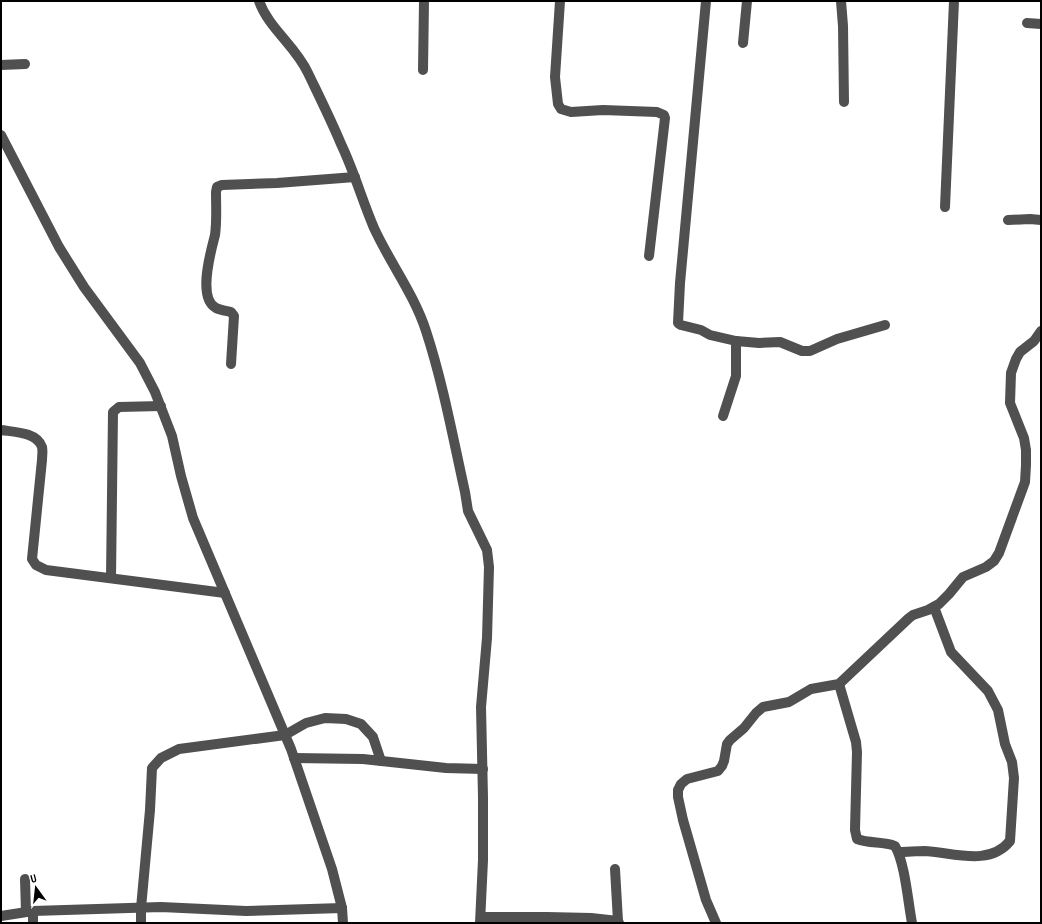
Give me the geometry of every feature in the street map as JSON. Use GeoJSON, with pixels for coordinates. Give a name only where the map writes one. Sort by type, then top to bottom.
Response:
{"type":"FeatureCollection","features":[{"type":"Feature","properties":{"kind":"street"},"geometry":{"type":"LineString","coordinates":[[259,1],[263,13],[292,47],[307,71],[342,144],[374,228],[391,262],[410,294],[426,330],[448,415],[468,511],[487,550],[490,586],[481,707],[483,860],[480,920],[562,917],[618,922],[615,869]]}},
{"type":"Feature","properties":{"kind":"street"},"geometry":{"type":"LineString","coordinates":[[423,70],[424,1]]}},
{"type":"Feature","properties":{"kind":"street"},"geometry":{"type":"LineString","coordinates":[[560,1],[555,77],[558,104],[561,109],[571,112],[603,110],[657,112],[664,115],[666,118],[649,256]]}},
{"type":"Feature","properties":{"kind":"street"},"geometry":{"type":"LineString","coordinates":[[706,1],[680,283],[678,323],[701,330],[710,335],[736,341],[759,343],[780,342],[802,351],[810,351],[837,339],[885,325]]}},
{"type":"Feature","properties":{"kind":"street"},"geometry":{"type":"LineString","coordinates":[[743,43],[747,1]]}},
{"type":"Feature","properties":{"kind":"street"},"geometry":{"type":"LineString","coordinates":[[841,1],[843,26],[844,102]]}},
{"type":"Feature","properties":{"kind":"street"},"geometry":{"type":"LineString","coordinates":[[946,206],[954,1]]}},
{"type":"Feature","properties":{"kind":"street"},"geometry":{"type":"LineString","coordinates":[[1027,23],[1041,24]]}},
{"type":"Feature","properties":{"kind":"street"},"geometry":{"type":"LineString","coordinates":[[1,65],[25,64]]}},
{"type":"Feature","properties":{"kind":"street"},"geometry":{"type":"LineString","coordinates":[[1,135],[59,247],[84,287],[140,363],[155,392],[172,436],[181,476],[193,518],[294,758],[332,869],[342,908],[343,923]]}},
{"type":"Feature","properties":{"kind":"street"},"geometry":{"type":"LineString","coordinates":[[231,364],[234,316],[231,312],[216,308],[208,298],[207,286],[207,267],[215,234],[217,187],[222,185],[277,183],[355,177]]}},
{"type":"Feature","properties":{"kind":"street"},"geometry":{"type":"LineString","coordinates":[[1008,220],[1041,220]]}},
{"type":"Feature","properties":{"kind":"street"},"geometry":{"type":"LineString","coordinates":[[716,923],[706,900],[683,820],[678,797],[678,790],[681,784],[687,779],[718,771],[724,761],[730,740],[744,728],[756,713],[763,708],[789,702],[811,689],[839,684],[909,618],[913,615],[934,608],[950,594],[963,577],[986,567],[994,560],[999,553],[1025,482],[1026,450],[1024,438],[1010,403],[1011,374],[1020,352],[1034,341],[1041,331]]}},
{"type":"Feature","properties":{"kind":"street"},"geometry":{"type":"LineString","coordinates":[[723,416],[736,376],[736,341]]}},
{"type":"Feature","properties":{"kind":"street"},"geometry":{"type":"LineString","coordinates":[[111,578],[113,412],[115,408],[119,407],[161,406]]}},
{"type":"Feature","properties":{"kind":"street"},"geometry":{"type":"LineString","coordinates":[[1,430],[22,433],[36,438],[42,447],[32,559],[36,565],[46,570],[225,593]]}},
{"type":"Feature","properties":{"kind":"street"},"geometry":{"type":"LineString","coordinates":[[899,852],[924,851],[979,857],[993,854],[1004,848],[1010,841],[1014,778],[1012,762],[1005,744],[998,710],[988,691],[951,652],[934,608]]}},
{"type":"Feature","properties":{"kind":"street"},"geometry":{"type":"LineString","coordinates":[[839,684],[856,742],[855,830],[857,839],[864,842],[890,844],[896,846],[899,852],[912,923]]}},
{"type":"Feature","properties":{"kind":"street"},"geometry":{"type":"LineString","coordinates":[[141,923],[152,768],[161,758],[179,749],[285,735],[306,723],[324,718],[346,719],[361,724],[373,737],[381,761]]}},
{"type":"Feature","properties":{"kind":"street"},"geometry":{"type":"LineString","coordinates":[[294,758],[364,760],[446,768],[483,769]]}},
{"type":"Feature","properties":{"kind":"street"},"geometry":{"type":"LineString","coordinates":[[25,879],[33,923]]}},
{"type":"Feature","properties":{"kind":"street"},"geometry":{"type":"LineString","coordinates":[[1,916],[30,912],[161,907],[246,911],[342,908]]}}]}
